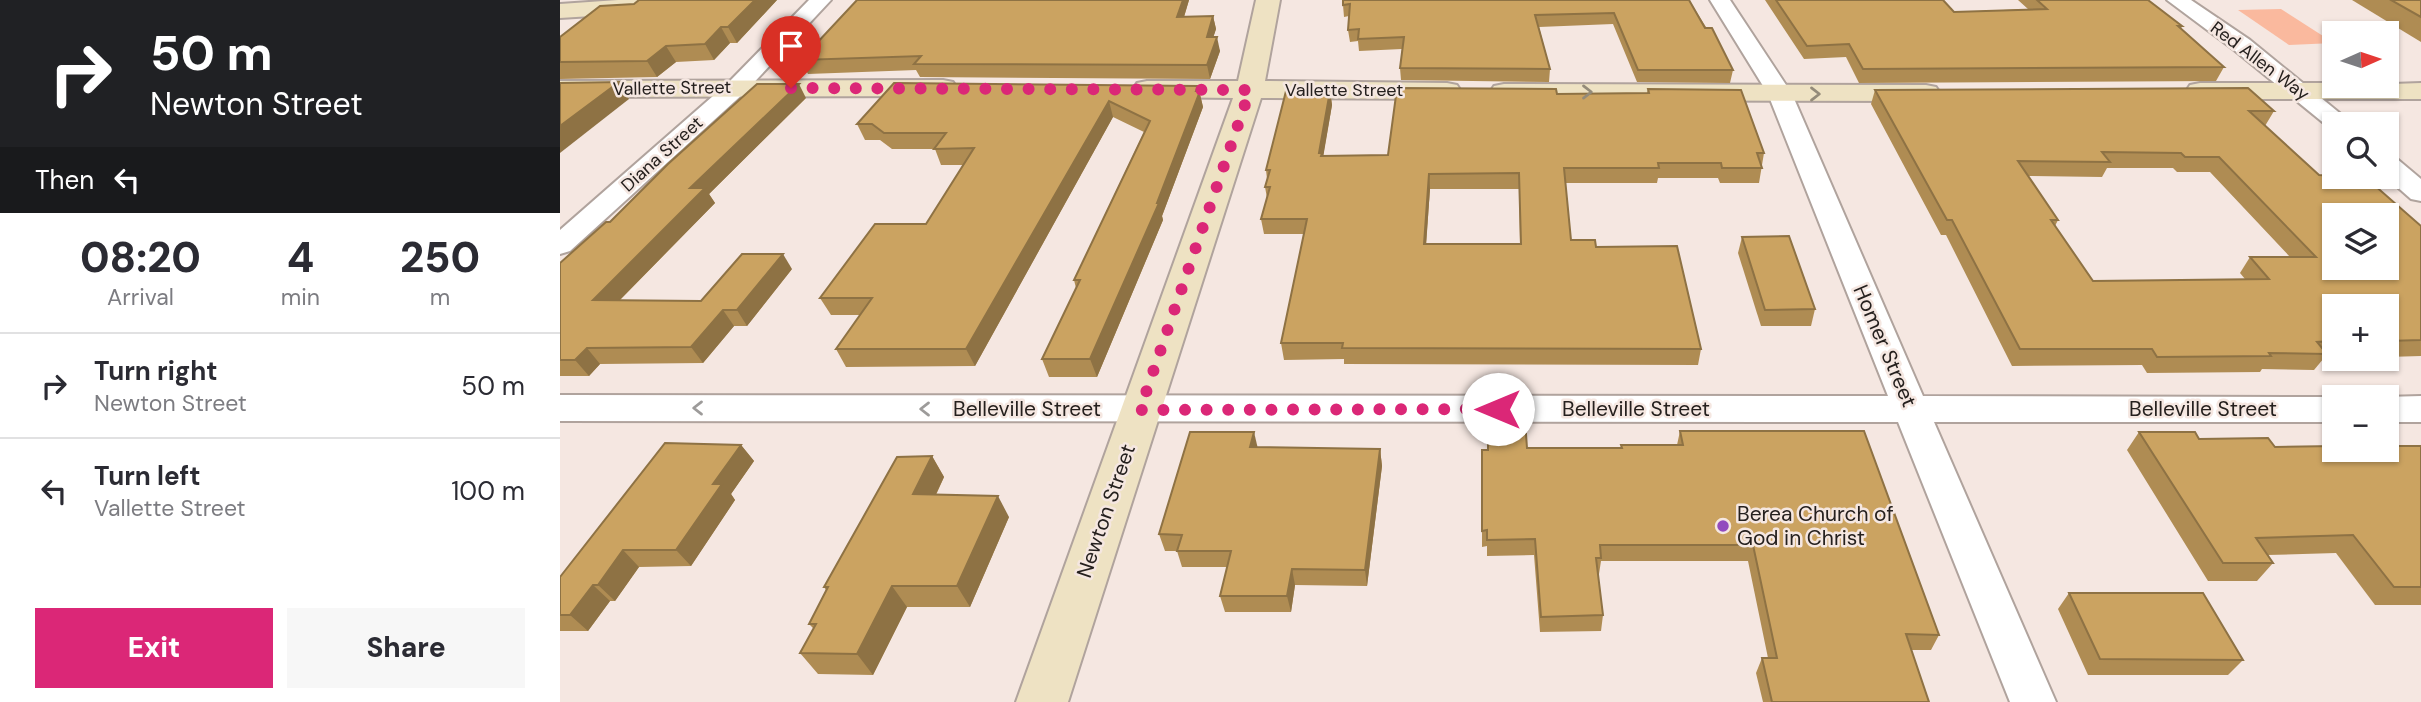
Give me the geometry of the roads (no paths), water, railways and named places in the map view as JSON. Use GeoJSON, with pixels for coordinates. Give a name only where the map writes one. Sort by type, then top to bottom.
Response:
{"type":"FeatureCollection","features":[{"type":"Feature","properties":{"kind":"main road"},"geometry":{"type":"LineString","coordinates":[[560,11],[735,0]]}},
{"type":"Feature","properties":{"kind":"main road","name":"Newton Street"},"geometry":{"type":"LineString","coordinates":[[1042,702],[1250,90],[1268,0]]}},
{"type":"Feature","properties":{"kind":"main road","name":"Vallette Street"},"geometry":{"type":"LineString","coordinates":[[560,89],[972,88]]}},
{"type":"Feature","properties":{"kind":"main road","name":"Vallette Street"},"geometry":{"type":"LineString","coordinates":[[1125,89],[1958,93]]}},
{"type":"Feature","properties":{"kind":"main road"},"geometry":{"type":"LineString","coordinates":[[2177,91],[2421,91]]}},
{"type":"Feature","properties":{"kind":"street","name":"Diana Street"},"geometry":{"type":"LineString","coordinates":[[560,245],[737,87],[821,0]]}},
{"type":"Feature","properties":{"kind":"street","name":"Homer Street"},"geometry":{"type":"LineString","coordinates":[[1720,0],[1780,94],[2033,702]]}},
{"type":"Feature","properties":{"kind":"street","name":"Red Allen Way"},"geometry":{"type":"LineString","coordinates":[[2177,0],[2326,112]]}},
{"type":"Feature","properties":{"kind":"street"},"geometry":{"type":"LineString","coordinates":[[2399,174],[2421,193]]}},
{"type":"Feature","properties":{"kind":"street","name":"Belleville Street"},"geometry":{"type":"LineString","coordinates":[[560,408],[2322,409]]}},
{"type":"Feature","properties":{"kind":"street"},"geometry":{"type":"LineString","coordinates":[[2399,409],[2421,409]]}},
{"type":"Feature","properties":{"kind":"place","name":"Berea Church of God in Christ"},"geometry":{"type":"Point","coordinates":[1723,526]}}]}
